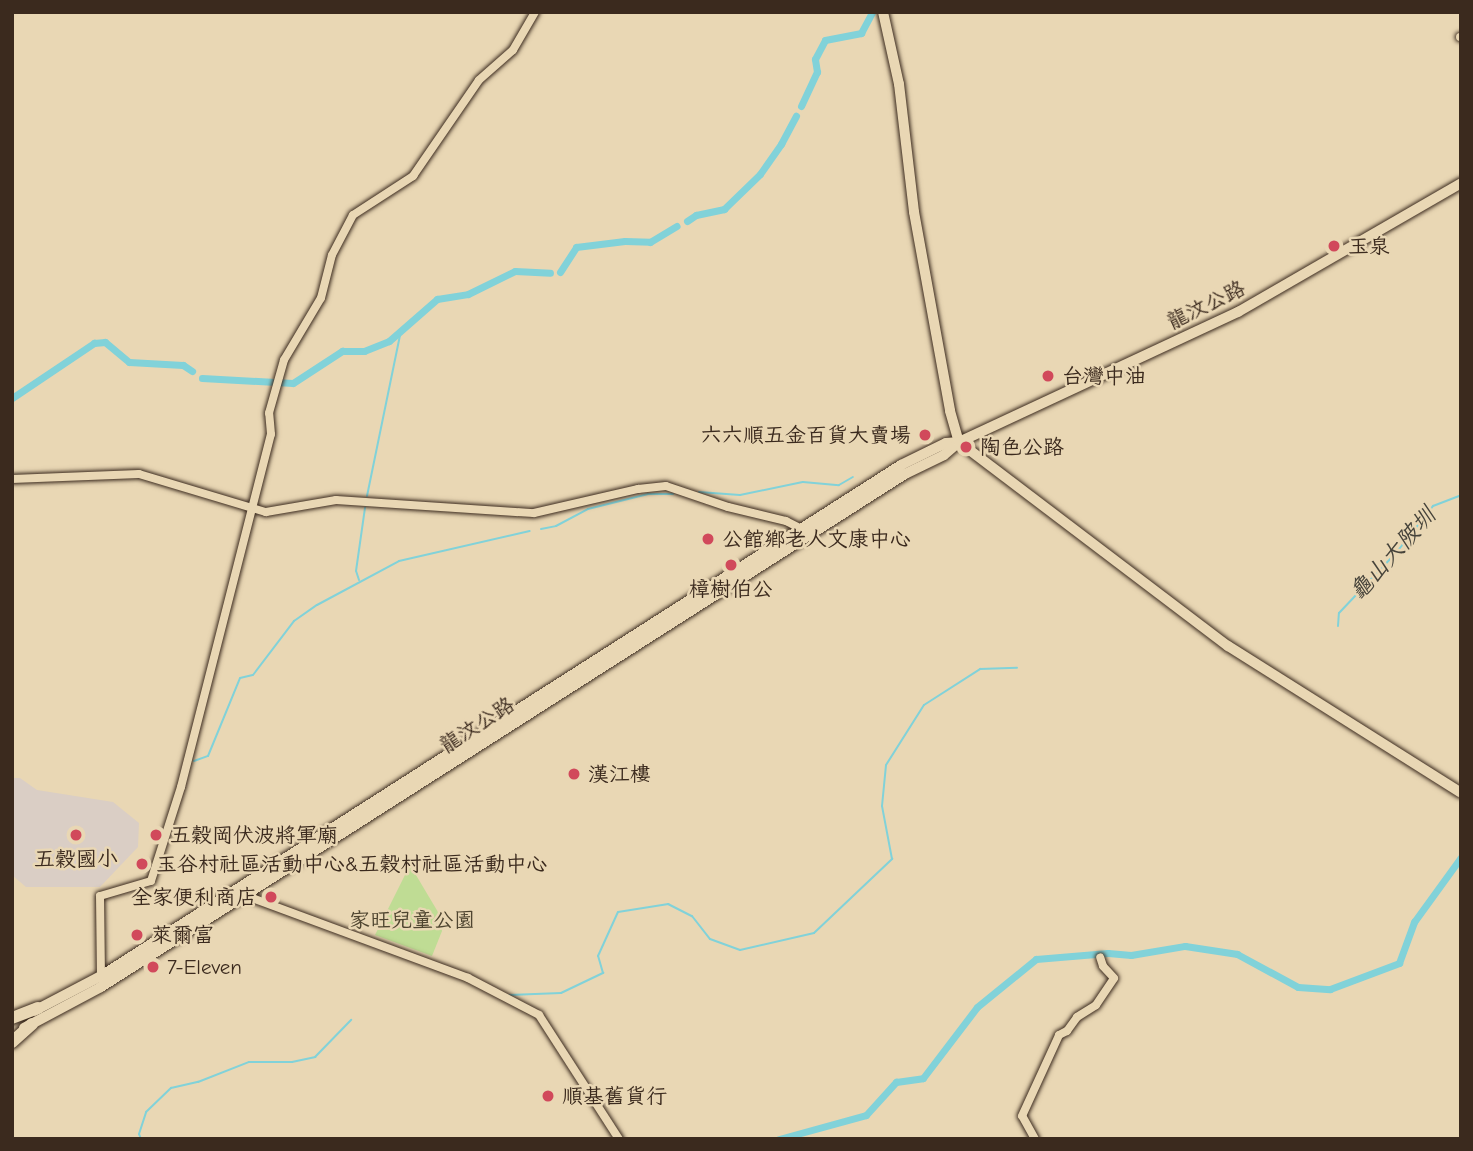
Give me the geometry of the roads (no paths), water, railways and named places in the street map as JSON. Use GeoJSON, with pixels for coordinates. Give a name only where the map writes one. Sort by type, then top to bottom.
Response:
{"type":"FeatureCollection","features":[{"type":"Feature","properties":{"kind":"highway"},"geometry":{"type":"LineString","coordinates":[[12,1020],[38,1008]]}},
{"type":"Feature","properties":{"kind":"highway"},"geometry":{"type":"LineString","coordinates":[[12,1042],[32,1024]]}},
{"type":"Feature","properties":{"kind":"main road"},"geometry":{"type":"LineString","coordinates":[[883,12],[899,84],[914,212],[950,411],[959,442],[1228,646],[1461,793]]}},
{"type":"Feature","properties":{"kind":"main road","name":"龍汶公路"},"geometry":{"type":"LineString","coordinates":[[12,1034],[407,788],[805,532],[901,466],[946,443],[959,442],[1238,312],[1461,183]]}},
{"type":"Feature","properties":{"kind":"main road","name":"龍汶公路"},"geometry":{"type":"LineString","coordinates":[[38,1008],[58,1003]]}},
{"type":"Feature","properties":{"kind":"street"},"geometry":{"type":"LineString","coordinates":[[101,981],[100,896],[151,881],[181,787],[271,433],[269,413],[284,360],[321,298],[332,255],[353,215],[413,176],[479,80],[513,50],[534,12]]}},
{"type":"Feature","properties":{"kind":"street"},"geometry":{"type":"LineString","coordinates":[[12,479],[139,474],[266,512],[336,500],[534,513],[638,489],[666,486],[805,532]]}},
{"type":"Feature","properties":{"kind":"street"},"geometry":{"type":"LineString","coordinates":[[240,894],[468,978],[538,1015],[619,1139]]}},
{"type":"Feature","properties":{"kind":"street"},"geometry":{"type":"LineString","coordinates":[[1035,1139],[1022,1116],[1059,1035],[1068,1031],[1077,1017],[1096,1006],[1114,978],[1103,966],[1100,957]]}},
{"type":"Feature","properties":{"kind":"waterway"},"geometry":{"type":"LineString","coordinates":[[801,106],[817,72],[815,59],[825,40],[861,33],[872,12]]}},
{"type":"Feature","properties":{"kind":"waterway"},"geometry":{"type":"LineString","coordinates":[[687,221],[696,215],[724,209],[760,174],[796,116]]}},
{"type":"Feature","properties":{"kind":"waterway"},"geometry":{"type":"LineString","coordinates":[[560,272],[576,247],[625,241],[650,242],[677,226]]}},
{"type":"Feature","properties":{"kind":"waterway"},"geometry":{"type":"LineString","coordinates":[[202,378],[293,383],[342,351],[364,351],[389,341],[437,299],[468,294],[515,271],[550,273]]}},
{"type":"Feature","properties":{"kind":"waterway"},"geometry":{"type":"LineString","coordinates":[[367,496],[401,330]]}},
{"type":"Feature","properties":{"kind":"waterway"},"geometry":{"type":"LineString","coordinates":[[12,398],[94,343],[105,342],[129,362],[183,365],[192,371]]}},
{"type":"Feature","properties":{"kind":"waterway"},"geometry":{"type":"LineString","coordinates":[[699,492],[740,495],[803,482],[839,485],[853,477]]}},
{"type":"Feature","properties":{"kind":"waterway"},"geometry":{"type":"LineString","coordinates":[[541,529],[556,526],[588,509],[648,494],[673,494]]}},
{"type":"Feature","properties":{"kind":"waterway","name":"龜山大陂圳"},"geometry":{"type":"LineString","coordinates":[[1338,626],[1339,613],[1396,553],[1433,506],[1461,495]]}},
{"type":"Feature","properties":{"kind":"waterway"},"geometry":{"type":"LineString","coordinates":[[359,580],[356,571],[365,508]]}},
{"type":"Feature","properties":{"kind":"waterway"},"geometry":{"type":"LineString","coordinates":[[194,761],[208,756],[240,678],[253,675],[294,621],[317,605],[399,561],[530,531]]}},
{"type":"Feature","properties":{"kind":"waterway","name":"龜山大陂圳"},"geometry":{"type":"LineString","coordinates":[[509,995],[561,993],[603,973],[598,956],[618,912],[668,904],[692,916],[710,939],[740,950],[814,933],[892,859],[882,806],[886,765],[924,705],[980,669],[1017,668]]}},
{"type":"Feature","properties":{"kind":"waterway"},"geometry":{"type":"LineString","coordinates":[[779,1139],[866,1115],[896,1082],[923,1078],[977,1007],[1036,959],[1108,953],[1131,955],[1185,946],[1237,954],[1298,987],[1330,989],[1399,963],[1414,922],[1461,857]]}},
{"type":"Feature","properties":{"kind":"waterway","name":"龜山大陂圳"},"geometry":{"type":"LineString","coordinates":[[141,1139],[139,1134],[146,1112],[171,1088],[198,1082],[249,1062],[292,1062],[315,1057],[351,1020]]}},
{"type":"Feature","properties":{"kind":"place","name":"玉泉"},"geometry":{"type":"Point","coordinates":[1334,246]}},
{"type":"Feature","properties":{"kind":"place","name":"台灣中油"},"geometry":{"type":"Point","coordinates":[1048,376]}},
{"type":"Feature","properties":{"kind":"place","name":"六六順五金百貨大賣場"},"geometry":{"type":"Point","coordinates":[925,435]}},
{"type":"Feature","properties":{"kind":"place","name":"陶色公路"},"geometry":{"type":"Point","coordinates":[966,447]}},
{"type":"Feature","properties":{"kind":"place","name":"公館鄉老人文康中心"},"geometry":{"type":"Point","coordinates":[708,539]}},
{"type":"Feature","properties":{"kind":"place","name":"樟樹伯公"},"geometry":{"type":"Point","coordinates":[731,565]}},
{"type":"Feature","properties":{"kind":"place","name":"漢江樓"},"geometry":{"type":"Point","coordinates":[574,774]}},
{"type":"Feature","properties":{"kind":"place","name":"五穀國小"},"geometry":{"type":"Point","coordinates":[76,835]}},
{"type":"Feature","properties":{"kind":"place","name":"五穀岡伏波將軍廟"},"geometry":{"type":"Point","coordinates":[156,835]}},
{"type":"Feature","properties":{"kind":"place","name":"玉谷村社區活動中心&五穀村社區活動中心"},"geometry":{"type":"Point","coordinates":[142,864]}},
{"type":"Feature","properties":{"kind":"place","name":"全家便利商店"},"geometry":{"type":"Point","coordinates":[271,897]}},
{"type":"Feature","properties":{"kind":"place","name":"萊爾富"},"geometry":{"type":"Point","coordinates":[137,935]}},
{"type":"Feature","properties":{"kind":"place","name":"7-Eleven"},"geometry":{"type":"Point","coordinates":[153,967]}},
{"type":"Feature","properties":{"kind":"place","name":"順基舊貨行"},"geometry":{"type":"Point","coordinates":[548,1096]}},
{"type":"Feature","properties":{"kind":"park label","name":"家旺兒童公園"},"geometry":{"type":"Point","coordinates":[412,920]}}]}
